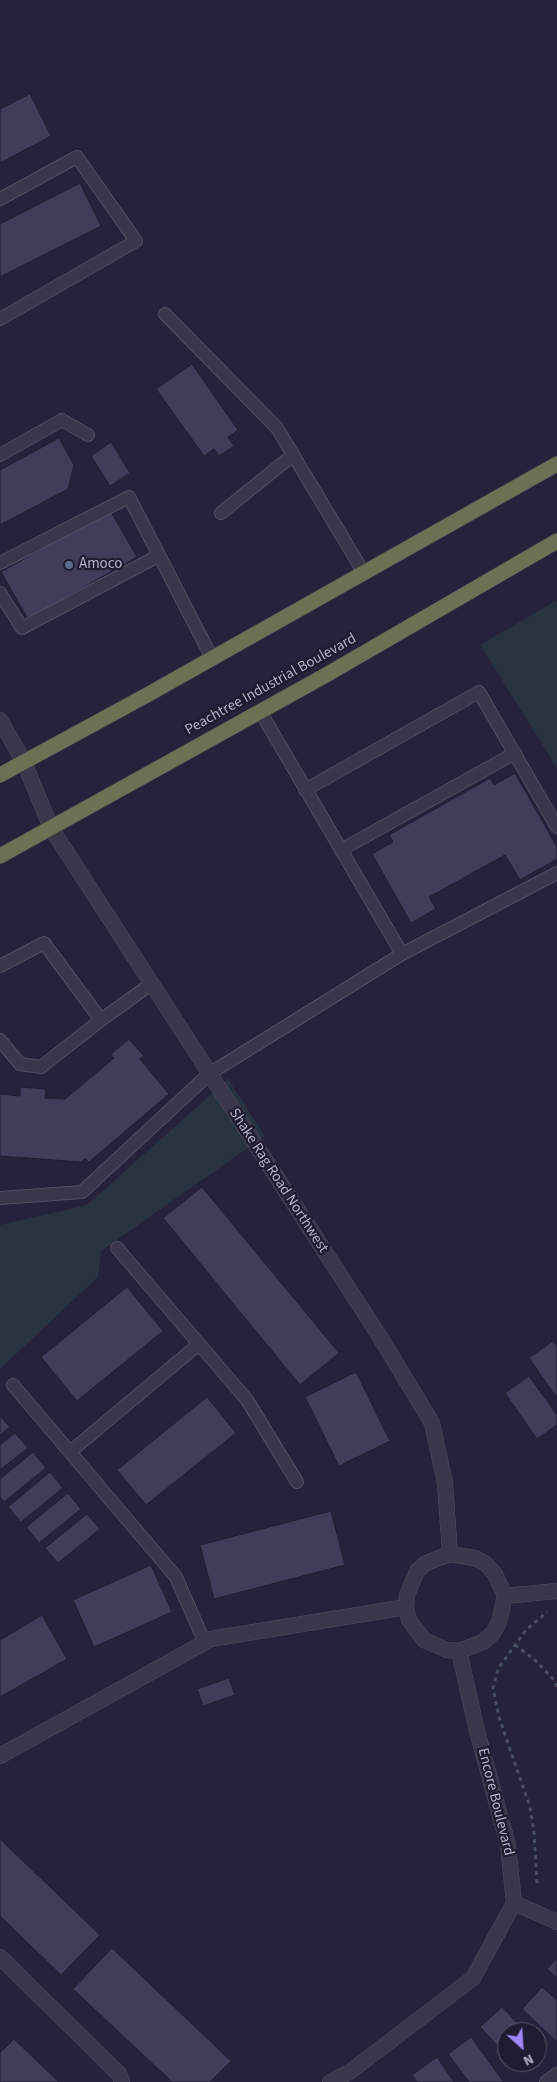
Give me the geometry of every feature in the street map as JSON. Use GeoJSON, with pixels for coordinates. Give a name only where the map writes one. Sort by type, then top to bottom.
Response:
{"type":"FeatureCollection","features":[{"type":"Feature","properties":{"kind":"highway"},"geometry":{"type":"LineString","coordinates":[[0,775],[557,464]]}},
{"type":"Feature","properties":{"kind":"highway","name":"Peachtree Industrial Boulevard"},"geometry":{"type":"LineString","coordinates":[[0,856],[260,711],[557,541]]}},
{"type":"Feature","properties":{"kind":"street","name":"Shake Rag Road Northwest"},"geometry":{"type":"LineString","coordinates":[[0,720],[24,762],[51,828],[380,1337],[432,1423],[444,1483],[450,1554]]}},
{"type":"Feature","properties":{"kind":"street"},"geometry":{"type":"LineString","coordinates":[[450,1554],[475,1558],[486,1564],[495,1574],[505,1596],[499,1622],[493,1633],[483,1642],[460,1651],[440,1649],[424,1640],[409,1620],[406,1607],[406,1594],[417,1571],[438,1556],[450,1554]]}},
{"type":"Feature","properties":{"kind":"street"},"geometry":{"type":"LineString","coordinates":[[505,1596],[557,1591]]}},
{"type":"Feature","properties":{"kind":"street"},"geometry":{"type":"LineString","coordinates":[[0,1756],[205,1642],[406,1607]]}},
{"type":"Feature","properties":{"kind":"street","name":"Encore Boulevard"},"geometry":{"type":"LineString","coordinates":[[460,1651],[477,1731],[508,1844],[514,1903]]}},
{"type":"Feature","properties":{"kind":"street"},"geometry":{"type":"LineString","coordinates":[[330,2082],[351,2071],[474,1978],[514,1903],[557,1922]]}},
{"type":"Feature","properties":{"kind":"street"},"geometry":{"type":"LineString","coordinates":[[0,1957],[119,2074],[122,2082]]}},
{"type":"Feature","properties":{"kind":"lane"},"geometry":{"type":"LineString","coordinates":[[0,198],[77,157],[136,242],[0,319]]}},
{"type":"Feature","properties":{"kind":"lane"},"geometry":{"type":"LineString","coordinates":[[165,314],[277,428],[364,573]]}},
{"type":"Feature","properties":{"kind":"lane"},"geometry":{"type":"LineString","coordinates":[[0,454],[62,420],[88,435]]}},
{"type":"Feature","properties":{"kind":"lane"},"geometry":{"type":"LineString","coordinates":[[221,513],[293,455]]}},
{"type":"Feature","properties":{"kind":"lane"},"geometry":{"type":"LineString","coordinates":[[0,563],[129,497],[212,658]]}},
{"type":"Feature","properties":{"kind":"lane"},"geometry":{"type":"LineString","coordinates":[[0,593],[22,628],[158,556]]}},
{"type":"Feature","properties":{"kind":"lane"},"geometry":{"type":"LineString","coordinates":[[305,790],[480,692],[557,827]]}},
{"type":"Feature","properties":{"kind":"lane"},"geometry":{"type":"LineString","coordinates":[[260,711],[402,954]]}},
{"type":"Feature","properties":{"kind":"lane"},"geometry":{"type":"LineString","coordinates":[[341,850],[515,753]]}},
{"type":"Feature","properties":{"kind":"lane"},"geometry":{"type":"LineString","coordinates":[[0,1198],[82,1192],[209,1074],[402,954],[557,874]]}},
{"type":"Feature","properties":{"kind":"lane"},"geometry":{"type":"LineString","coordinates":[[0,966],[44,943],[101,1020]]}},
{"type":"Feature","properties":{"kind":"lane"},"geometry":{"type":"LineString","coordinates":[[0,1040],[20,1064],[41,1067],[151,984]]}},
{"type":"Feature","properties":{"kind":"lane"},"geometry":{"type":"LineString","coordinates":[[117,1248],[248,1400],[297,1482]]}},
{"type":"Feature","properties":{"kind":"lane"},"geometry":{"type":"LineString","coordinates":[[70,1452],[199,1344]]}},
{"type":"Feature","properties":{"kind":"lane"},"geometry":{"type":"LineString","coordinates":[[13,1385],[176,1578],[205,1642]]}},
{"type":"Feature","properties":{"kind":"lane"},"geometry":{"type":"LineString","coordinates":[[546,2082],[557,2074]]}},
{"type":"Feature","properties":{"kind":"path"},"geometry":{"type":"LineString","coordinates":[[537,1883],[534,1832],[530,1808],[499,1718],[493,1688],[498,1670],[526,1630],[546,1612],[551,1611]]}},
{"type":"Feature","properties":{"kind":"path"},"geometry":{"type":"LineString","coordinates":[[515,1645],[535,1660],[554,1680],[557,1688]]}},
{"type":"Feature","properties":{"kind":"shaded area"},"geometry":{"type":"Polygon","coordinates":[[[557,600],[557,768],[480,645],[557,600]]]}},
{"type":"Feature","properties":{"kind":"shaded area"},"geometry":{"type":"Polygon","coordinates":[[[228,1079],[265,1136],[101,1251],[98,1277],[0,1369],[0,1225],[87,1205],[228,1079]]]}},
{"type":"Feature","properties":{"kind":"building"},"geometry":{"type":"Polygon","coordinates":[[[30,94],[51,136],[0,163],[0,109],[30,94]]]}},
{"type":"Feature","properties":{"kind":"building"},"geometry":{"type":"Polygon","coordinates":[[[80,183],[101,226],[0,277],[0,224],[80,183]]]}},
{"type":"Feature","properties":{"kind":"building"},"geometry":{"type":"Polygon","coordinates":[[[192,364],[238,430],[228,437],[234,446],[219,456],[214,449],[204,456],[156,389],[192,364]]]}},
{"type":"Feature","properties":{"kind":"building"},"geometry":{"type":"Polygon","coordinates":[[[59,438],[74,465],[68,489],[0,525],[0,470],[59,438]]]}},
{"type":"Feature","properties":{"kind":"building"},"geometry":{"type":"Polygon","coordinates":[[[111,442],[130,473],[110,486],[91,456],[111,442]]]}},
{"type":"Feature","properties":{"kind":"building","name":"Amoco"},"geometry":{"type":"Polygon","coordinates":[[[110,510],[137,557],[28,619],[1,572],[110,510]]]}},
{"type":"Feature","properties":{"kind":"building"},"geometry":{"type":"Polygon","coordinates":[[[515,773],[557,847],[557,859],[520,880],[505,855],[429,897],[436,909],[411,923],[372,854],[393,842],[389,835],[490,778],[494,785],[515,773]]]}},
{"type":"Feature","properties":{"kind":"building"},"geometry":{"type":"Polygon","coordinates":[[[129,1039],[144,1056],[140,1059],[169,1094],[89,1162],[85,1158],[81,1162],[0,1156],[0,1094],[20,1096],[20,1087],[46,1089],[45,1098],[65,1099],[114,1058],[111,1054],[129,1039]]]}},
{"type":"Feature","properties":{"kind":"building"},"geometry":{"type":"Polygon","coordinates":[[[202,1187],[339,1353],[300,1385],[163,1218],[202,1187]]]}},
{"type":"Feature","properties":{"kind":"building"},"geometry":{"type":"Polygon","coordinates":[[[127,1287],[163,1331],[77,1401],[41,1357],[127,1287]]]}},
{"type":"Feature","properties":{"kind":"building"},"geometry":{"type":"Polygon","coordinates":[[[553,1341],[557,1347],[557,1398],[529,1358],[553,1341]]]}},
{"type":"Feature","properties":{"kind":"building"},"geometry":{"type":"Polygon","coordinates":[[[356,1372],[390,1441],[339,1466],[305,1397],[356,1372]]]}},
{"type":"Feature","properties":{"kind":"building"},"geometry":{"type":"Polygon","coordinates":[[[529,1376],[557,1415],[557,1425],[537,1439],[505,1393],[529,1376]]]}},
{"type":"Feature","properties":{"kind":"building"},"geometry":{"type":"Polygon","coordinates":[[[207,1397],[236,1433],[146,1505],[117,1470],[207,1397]]]}},
{"type":"Feature","properties":{"kind":"building"},"geometry":{"type":"Polygon","coordinates":[[[0,1416],[10,1427],[0,1435],[0,1416]]]}},
{"type":"Feature","properties":{"kind":"building"},"geometry":{"type":"Polygon","coordinates":[[[15,1433],[28,1448],[0,1470],[0,1445],[15,1433]]]}},
{"type":"Feature","properties":{"kind":"building"},"geometry":{"type":"Polygon","coordinates":[[[33,1452],[46,1468],[4,1502],[0,1497],[0,1479],[33,1452]]]}},
{"type":"Feature","properties":{"kind":"building"},"geometry":{"type":"Polygon","coordinates":[[[50,1472],[63,1488],[21,1522],[8,1507],[50,1472]]]}},
{"type":"Feature","properties":{"kind":"building"},"geometry":{"type":"Polygon","coordinates":[[[68,1493],[81,1509],[39,1543],[26,1527],[68,1493]]]}},
{"type":"Feature","properties":{"kind":"building"},"geometry":{"type":"Polygon","coordinates":[[[331,1511],[345,1565],[214,1599],[200,1545],[331,1511]]]}},
{"type":"Feature","properties":{"kind":"building"},"geometry":{"type":"Polygon","coordinates":[[[87,1514],[100,1529],[58,1563],[45,1548],[87,1514]]]}},
{"type":"Feature","properties":{"kind":"building"},"geometry":{"type":"Polygon","coordinates":[[[151,1565],[172,1612],[94,1647],[73,1600],[151,1565]]]}},
{"type":"Feature","properties":{"kind":"building"},"geometry":{"type":"Polygon","coordinates":[[[42,1615],[67,1659],[0,1697],[0,1640],[42,1615]]]}},
{"type":"Feature","properties":{"kind":"building"},"geometry":{"type":"Polygon","coordinates":[[[229,1678],[235,1695],[203,1706],[197,1689],[229,1678]]]}},
{"type":"Feature","properties":{"kind":"building"},"geometry":{"type":"Polygon","coordinates":[[[0,1839],[100,1935],[61,1975],[0,1916],[0,1839]]]}},
{"type":"Feature","properties":{"kind":"building"},"geometry":{"type":"Polygon","coordinates":[[[112,1948],[231,2061],[210,2082],[172,2082],[73,1989],[112,1948]]]}},
{"type":"Feature","properties":{"kind":"building"},"geometry":{"type":"Polygon","coordinates":[[[557,1958],[557,1978],[547,1969],[557,1958]]]}},
{"type":"Feature","properties":{"kind":"building"},"geometry":{"type":"Polygon","coordinates":[[[542,1987],[557,2000],[557,2042],[547,2033],[547,2022],[536,2022],[522,2009],[542,1987]]]}},
{"type":"Feature","properties":{"kind":"building"},"geometry":{"type":"Polygon","coordinates":[[[502,2007],[516,2022],[497,2022],[497,2045],[480,2027],[502,2007]]]}},
{"type":"Feature","properties":{"kind":"building"},"geometry":{"type":"Polygon","coordinates":[[[471,2037],[502,2082],[469,2082],[448,2054],[471,2037]]]}},
{"type":"Feature","properties":{"kind":"building"},"geometry":{"type":"Polygon","coordinates":[[[14,2039],[59,2082],[0,2082],[0,2053],[14,2039]]]}},
{"type":"Feature","properties":{"kind":"building"},"geometry":{"type":"Polygon","coordinates":[[[437,2057],[454,2082],[417,2082],[412,2075],[437,2057]]]}},
{"type":"Feature","properties":{"kind":"place","name":"Amoco"},"geometry":{"type":"Point","coordinates":[69,565]}}]}
